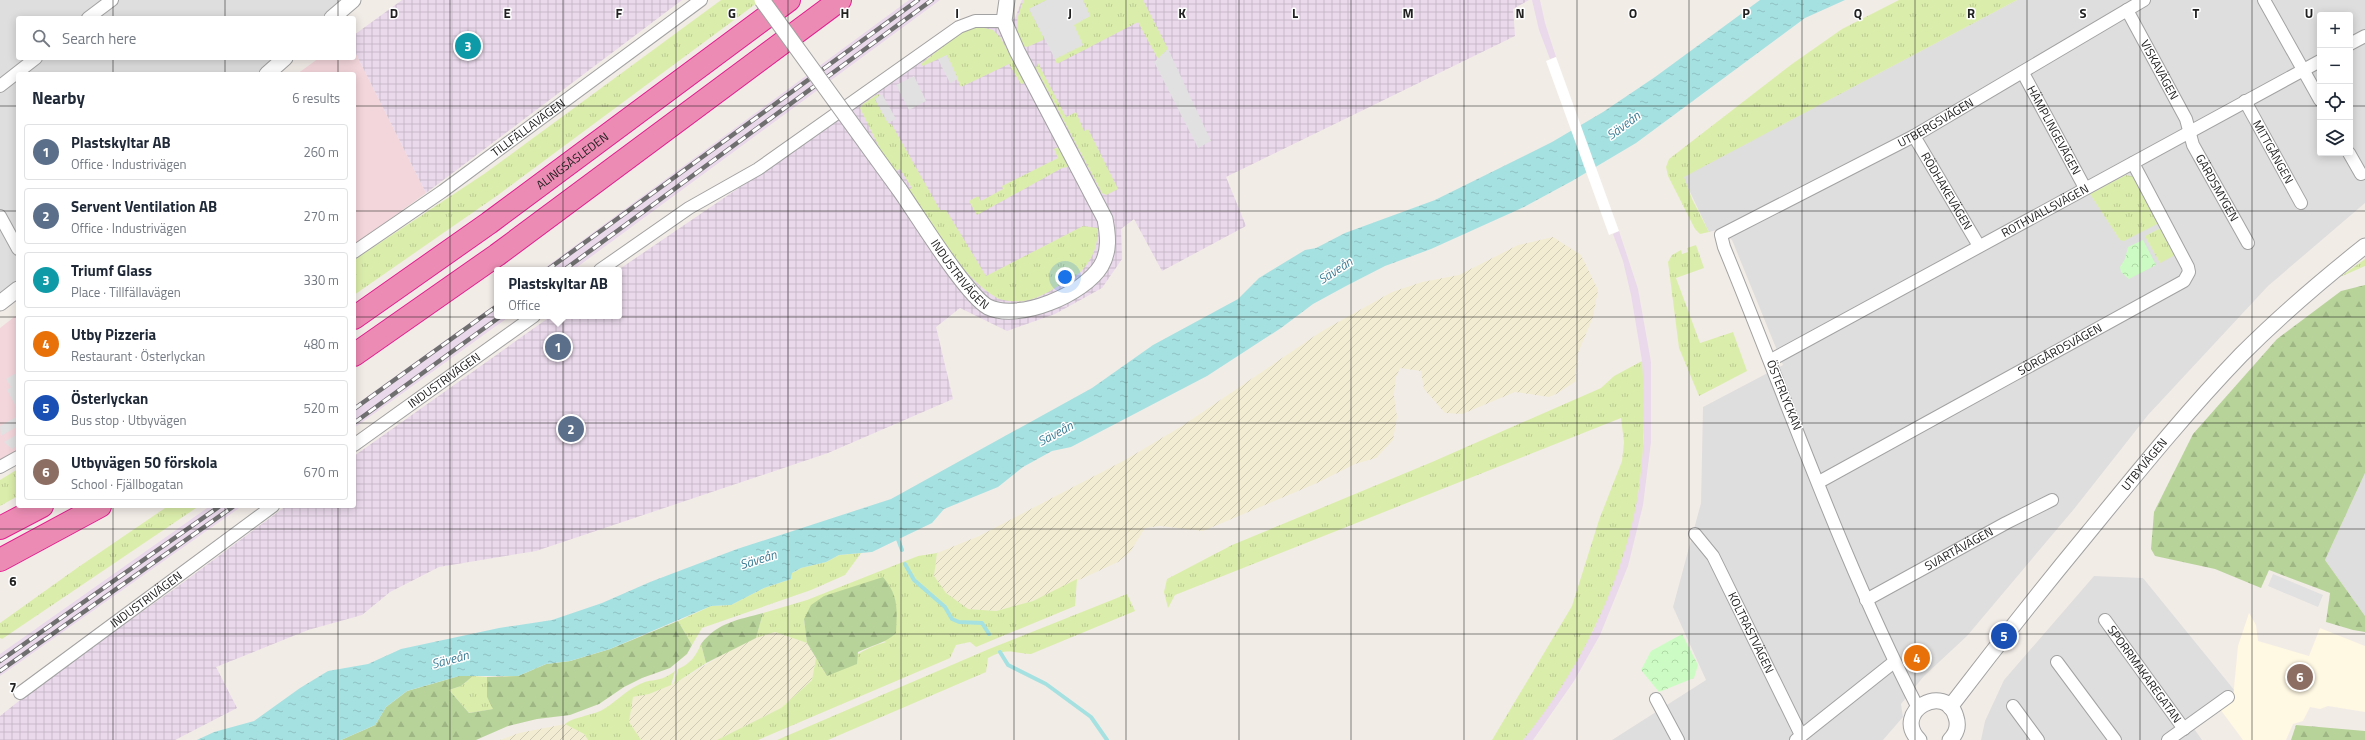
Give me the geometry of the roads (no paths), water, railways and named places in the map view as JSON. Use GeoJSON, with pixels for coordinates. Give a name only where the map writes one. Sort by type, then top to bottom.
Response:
{"type":"FeatureCollection","features":[{"type":"Feature","properties":{"kind":"highway","name":"ALINGSÅSLEDEN"},"geometry":{"type":"LineString","coordinates":[[356,317],[489,223],[789,0]]}},
{"type":"Feature","properties":{"kind":"highway"},"geometry":{"type":"LineString","coordinates":[[356,354],[497,255],[840,0]]}},
{"type":"Feature","properties":{"kind":"highway"},"geometry":{"type":"LineString","coordinates":[[0,528],[38,508]]}},
{"type":"Feature","properties":{"kind":"highway"},"geometry":{"type":"LineString","coordinates":[[0,560],[96,508]]}},
{"type":"Feature","properties":{"kind":"street"},"geometry":{"type":"LineString","coordinates":[[91,16],[112,0]]}},
{"type":"Feature","properties":{"kind":"street"},"geometry":{"type":"LineString","coordinates":[[334,16],[353,0]]}},
{"type":"Feature","properties":{"kind":"street","name":"TILLFÄLLAVÄGEN"},"geometry":{"type":"LineString","coordinates":[[356,251],[443,191],[701,0]]}},
{"type":"Feature","properties":{"kind":"street","name":"INDUSTRIVÄGEN"},"geometry":{"type":"LineString","coordinates":[[762,0],[899,189],[972,293],[988,307],[1013,312],[1040,306],[1093,277],[1101,266],[1108,243],[1105,219],[1004,21]]}},
{"type":"Feature","properties":{"kind":"street"},"geometry":{"type":"LineString","coordinates":[[604,267],[689,208],[758,169],[958,27],[976,21],[1004,21],[1007,0]]}},
{"type":"Feature","properties":{"kind":"street","name":"UTBERGSVÄGEN"},"geometry":{"type":"LineString","coordinates":[[1721,235],[1914,136],[2023,73],[2144,0]]}},
{"type":"Feature","properties":{"kind":"street"},"geometry":{"type":"LineString","coordinates":[[2264,0],[2317,95]]}},
{"type":"Feature","properties":{"kind":"street","name":"VISKAVÄGEN"},"geometry":{"type":"LineString","coordinates":[[2127,10],[2186,119],[2190,131]]}},
{"type":"Feature","properties":{"kind":"street"},"geometry":{"type":"LineString","coordinates":[[2353,42],[2365,36]]}},
{"type":"Feature","properties":{"kind":"street"},"geometry":{"type":"LineString","coordinates":[[18,72],[33,60]]}},
{"type":"Feature","properties":{"kind":"street"},"geometry":{"type":"LineString","coordinates":[[269,72],[283,60]]}},
{"type":"Feature","properties":{"kind":"street","name":"ROTHVALLSVÄGEN"},"geometry":{"type":"LineString","coordinates":[[1771,360],[2317,63]]}},
{"type":"Feature","properties":{"kind":"street","name":"HÄMPLINGEVÄGEN"},"geometry":{"type":"LineString","coordinates":[[2023,73],[2085,188]]}},
{"type":"Feature","properties":{"kind":"street"},"geometry":{"type":"LineString","coordinates":[[0,86],[16,74]]}},
{"type":"Feature","properties":{"kind":"street","name":"MITTGÅNGEN"},"geometry":{"type":"LineString","coordinates":[[2245,101],[2301,203]]}},
{"type":"Feature","properties":{"kind":"street","name":"GÄRDSMYGEN"},"geometry":{"type":"LineString","coordinates":[[2190,131],[2193,144],[2248,243]]}},
{"type":"Feature","properties":{"kind":"street","name":"RÖDHAKEVÄGEN"},"geometry":{"type":"LineString","coordinates":[[1914,136],[1979,246]]}},
{"type":"Feature","properties":{"kind":"street"},"geometry":{"type":"LineString","coordinates":[[2351,156],[2361,174]]}},
{"type":"Feature","properties":{"kind":"street","name":"SÖRGÅRDSVÄGEN"},"geometry":{"type":"LineString","coordinates":[[1819,482],[2184,281],[2189,272],[2188,267],[2133,163]]}},
{"type":"Feature","properties":{"kind":"street"},"geometry":{"type":"LineString","coordinates":[[0,216],[16,246]]}},
{"type":"Feature","properties":{"kind":"street","name":"ÖSTERLYCKAN"},"geometry":{"type":"LineString","coordinates":[[1721,235],[1724,246],[1866,600],[1894,662],[1918,708]]}},
{"type":"Feature","properties":{"kind":"street","name":"UTBYVÄGEN"},"geometry":{"type":"LineString","coordinates":[[1950,707],[1978,668],[2112,502],[2181,422],[2241,356],[2307,292],[2365,246]]}},
{"type":"Feature","properties":{"kind":"street"},"geometry":{"type":"LineString","coordinates":[[0,303],[16,291]]}},
{"type":"Feature","properties":{"kind":"street","name":"INDUSTRIVÄGEN"},"geometry":{"type":"LineString","coordinates":[[356,444],[530,319]]}},
{"type":"Feature","properties":{"kind":"street"},"geometry":{"type":"LineString","coordinates":[[0,468],[16,458]]}},
{"type":"Feature","properties":{"kind":"street","name":"SVARTÅVÄGEN"},"geometry":{"type":"LineString","coordinates":[[1866,600],[2006,523],[2052,500]]}},
{"type":"Feature","properties":{"kind":"street","name":"INDUSTRIVÄGEN"},"geometry":{"type":"LineString","coordinates":[[20,693],[270,508]]}},
{"type":"Feature","properties":{"kind":"street","name":"KOLTRASTVÄGEN"},"geometry":{"type":"LineString","coordinates":[[1695,534],[1713,556],[1798,738]]}},
{"type":"Feature","properties":{"kind":"street","name":"SPORRMAKAREGATAN"},"geometry":{"type":"LineString","coordinates":[[2105,620],[2184,729]]}},
{"type":"Feature","properties":{"kind":"street"},"geometry":{"type":"LineString","coordinates":[[1798,738],[1894,662]]}},
{"type":"Feature","properties":{"kind":"street"},"geometry":{"type":"LineString","coordinates":[[2057,662],[2115,740]]}},
{"type":"Feature","properties":{"kind":"street"},"geometry":{"type":"LineString","coordinates":[[2168,740],[2228,697]]}},
{"type":"Feature","properties":{"kind":"street"},"geometry":{"type":"LineString","coordinates":[[1656,699],[1678,740]]}},
{"type":"Feature","properties":{"kind":"street"},"geometry":{"type":"LineString","coordinates":[[1919,740],[1914,733],[1912,722],[1918,708],[1931,701],[1941,702],[1950,707],[1956,715],[1957,725],[1950,740]]}},
{"type":"Feature","properties":{"kind":"street"},"geometry":{"type":"LineString","coordinates":[[2013,706],[2038,740]]}},
{"type":"Feature","properties":{"kind":"water","name":"Säveån"},"geometry":{"type":"Polygon","coordinates":[[[1760,0],[1845,0],[1805,18],[1636,143],[1572,181],[1524,207],[1431,249],[1385,266],[1346,286],[1313,304],[1281,328],[1207,376],[1071,447],[1052,451],[1023,467],[998,487],[944,509],[932,523],[872,552],[839,555],[826,562],[801,568],[792,573],[791,579],[764,588],[731,605],[711,606],[610,649],[570,661],[546,664],[518,676],[459,676],[407,691],[386,707],[375,725],[341,740],[197,740],[214,732],[254,721],[300,688],[328,671],[368,664],[401,649],[499,628],[552,620],[602,603],[650,582],[737,549],[891,499],[1092,388],[1153,345],[1238,299],[1259,278],[1305,250],[1316,248],[1345,233],[1435,200],[1552,142],[1603,112],[1655,77],[1760,0]]]}},
{"type":"Feature","properties":{"kind":"waterway"},"geometry":{"type":"LineString","coordinates":[[896,534],[902,550]]}},
{"type":"Feature","properties":{"kind":"waterway"},"geometry":{"type":"LineString","coordinates":[[905,564],[914,580],[945,607],[952,619],[959,622],[982,623],[989,634]]}},
{"type":"Feature","properties":{"kind":"waterway"},"geometry":{"type":"LineString","coordinates":[[1000,652],[1008,665],[1046,684],[1091,717],[1107,740]]}},
{"type":"Feature","properties":{"kind":"railway"},"geometry":{"type":"LineString","coordinates":[[551,267],[918,0]]}},
{"type":"Feature","properties":{"kind":"railway"},"geometry":{"type":"LineString","coordinates":[[568,267],[932,0]]}},
{"type":"Feature","properties":{"kind":"railway"},"geometry":{"type":"LineString","coordinates":[[356,408],[494,308]]}},
{"type":"Feature","properties":{"kind":"railway"},"geometry":{"type":"LineString","coordinates":[[356,422],[497,319]]}},
{"type":"Feature","properties":{"kind":"railway"},"geometry":{"type":"LineString","coordinates":[[0,661],[217,508]]}},
{"type":"Feature","properties":{"kind":"railway"},"geometry":{"type":"LineString","coordinates":[[0,671],[231,508]]}},
{"type":"Feature","properties":{"kind":"place","name":"Triumf Glass"},"geometry":{"type":"Point","coordinates":[468,46]}},
{"type":"Feature","properties":{"kind":"place","name":"Plastskyltar AB"},"geometry":{"type":"Point","coordinates":[558,347]}},
{"type":"Feature","properties":{"kind":"place","name":"Servent Ventilation AB"},"geometry":{"type":"Point","coordinates":[571,429]}},
{"type":"Feature","properties":{"kind":"place","name":"Österlyckan"},"geometry":{"type":"Point","coordinates":[2004,636]}},
{"type":"Feature","properties":{"kind":"place","name":"Utby Pizzeria"},"geometry":{"type":"Point","coordinates":[1917,658]}},
{"type":"Feature","properties":{"kind":"place","name":"Utbyvägen 50 förskola"},"geometry":{"type":"Point","coordinates":[2300,677]}}]}
